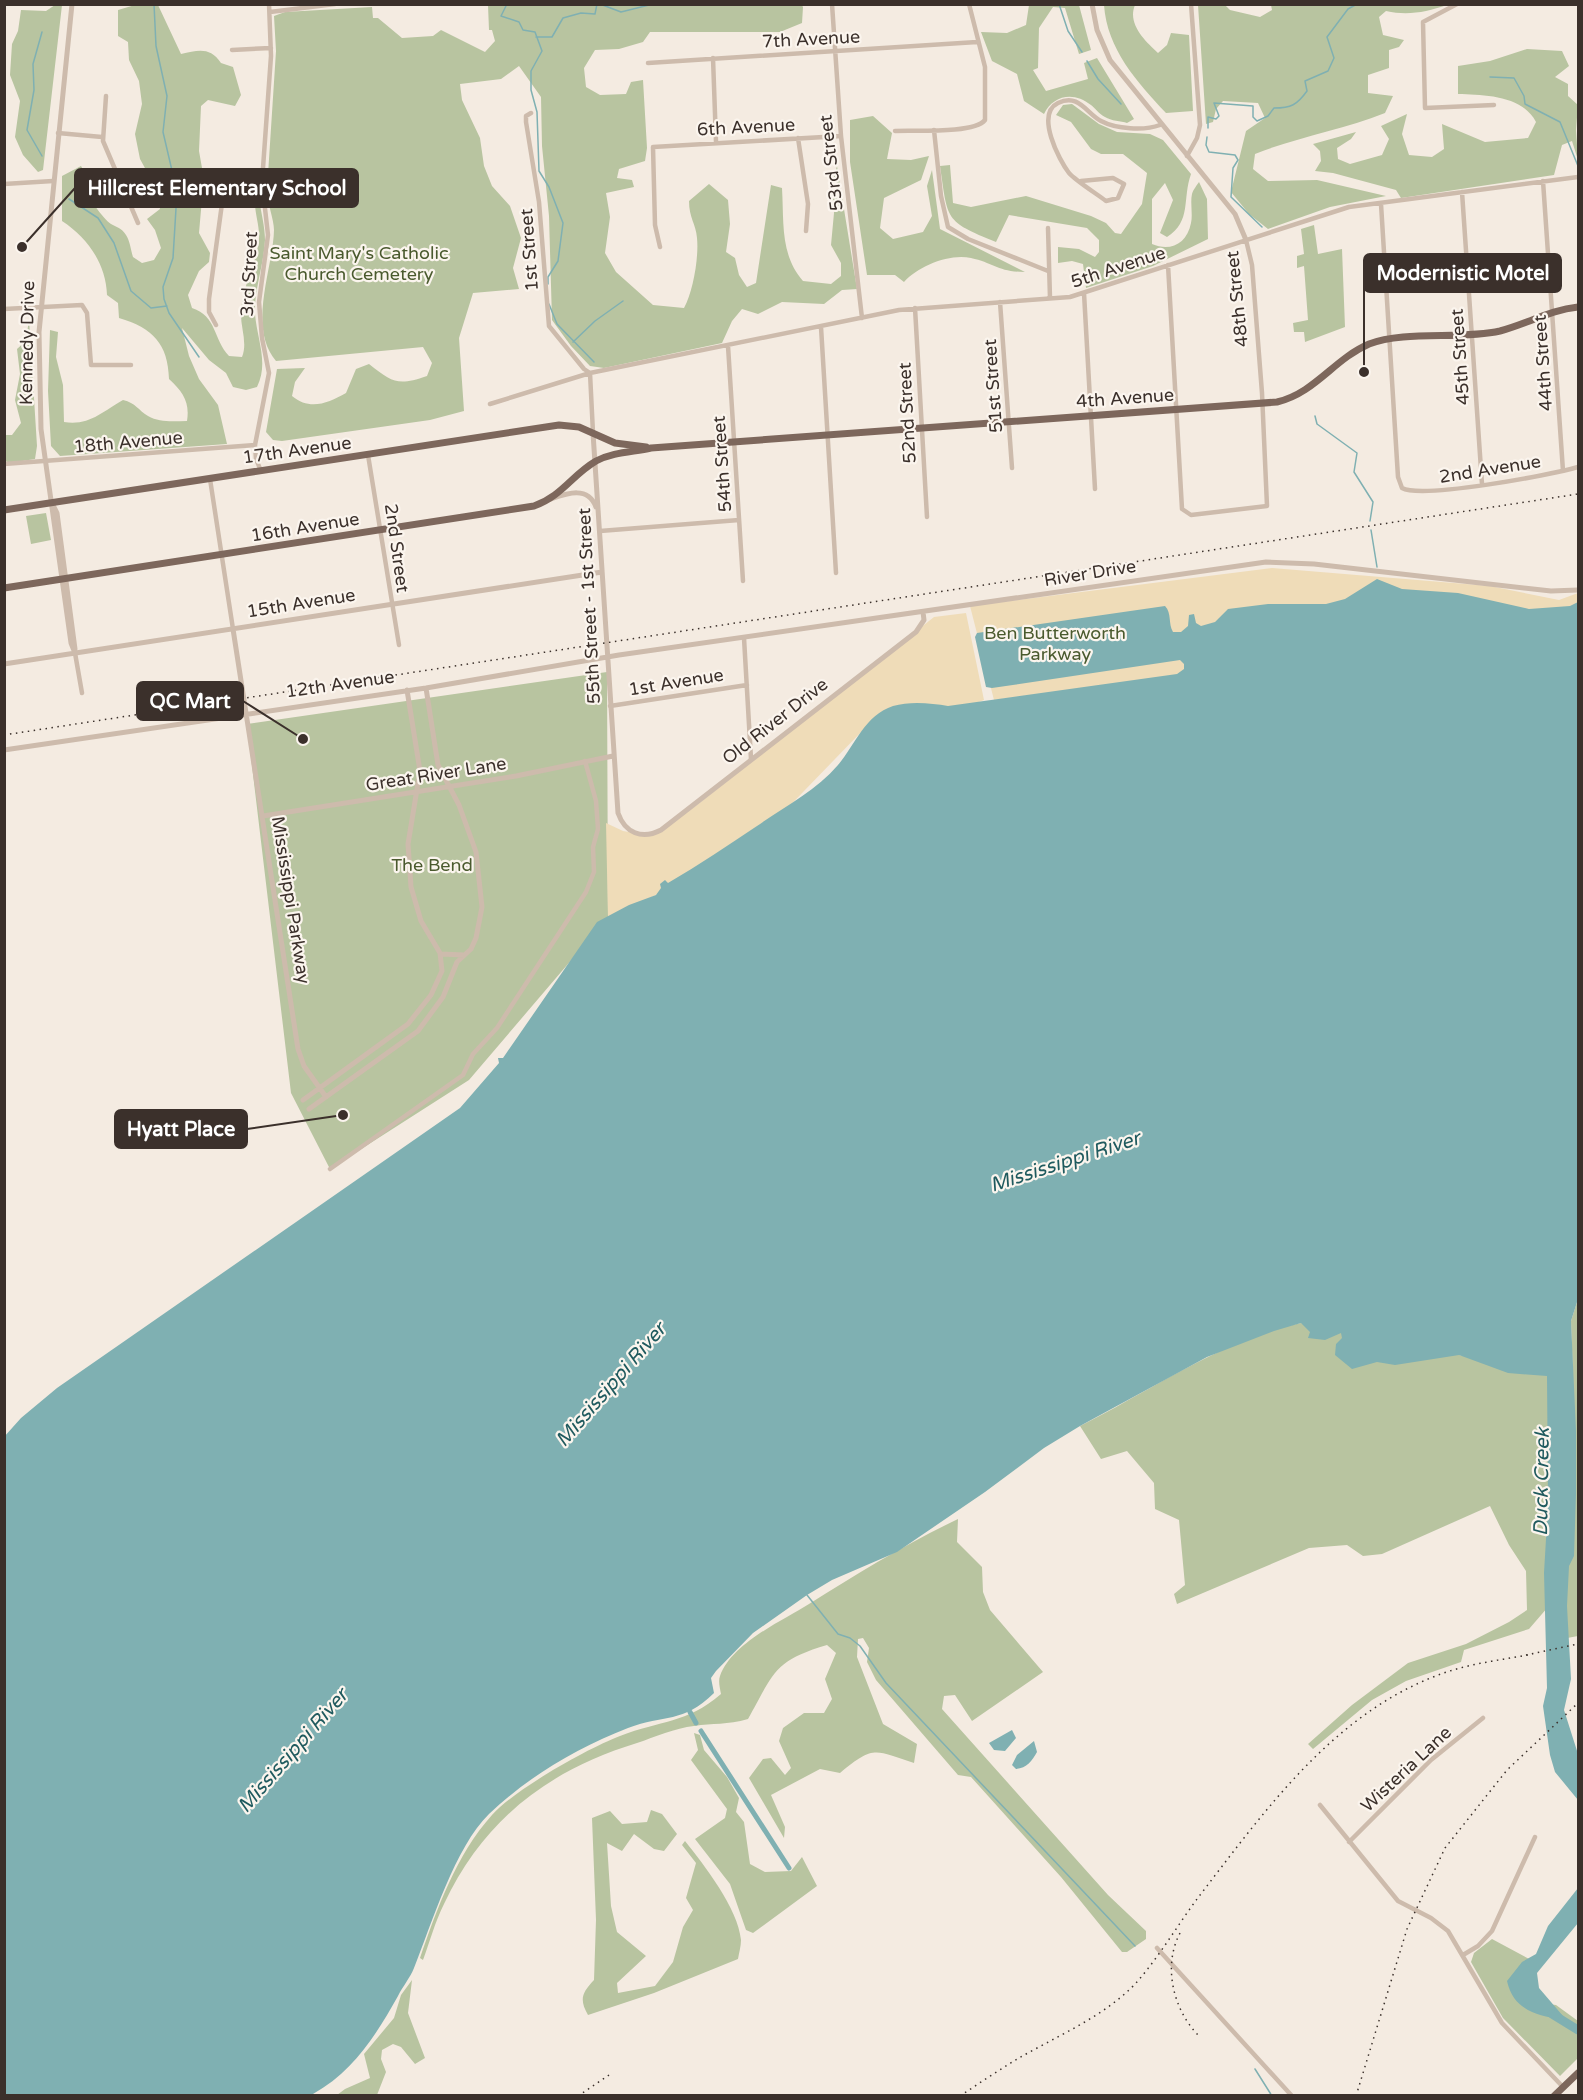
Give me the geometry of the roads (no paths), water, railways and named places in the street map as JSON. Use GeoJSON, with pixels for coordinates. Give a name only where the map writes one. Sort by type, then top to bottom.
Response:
{"type":"FeatureCollection","features":[{"type":"Feature","properties":{"kind":"main road","name":"4th Avenue"},"geometry":{"type":"LineString","coordinates":[[595,462],[612,454],[651,448],[1261,404],[1298,395],[1355,351],[1370,344],[1501,330],[1553,311],[1578,307]]}},
{"type":"Feature","properties":{"kind":"main road","name":"17th Avenue"},"geometry":{"type":"LineString","coordinates":[[4,510],[559,425],[579,427],[593,433]]}},
{"type":"Feature","properties":{"kind":"main road","name":"4th Avenue"},"geometry":{"type":"LineString","coordinates":[[593,433],[615,443],[651,448]]}},
{"type":"Feature","properties":{"kind":"main road","name":"16th Avenue"},"geometry":{"type":"LineString","coordinates":[[4,588],[515,510],[551,499],[595,462]]}},
{"type":"Feature","properties":{"kind":"main road"},"geometry":{"type":"LineString","coordinates":[[1554,2096],[1578,2073]]}},
{"type":"Feature","properties":{"kind":"street","name":"Kennedy Drive"},"geometry":{"type":"LineString","coordinates":[[72,4],[40,307],[39,378],[45,461],[52,503],[57,513],[71,643],[82,693]]}},
{"type":"Feature","properties":{"kind":"street","name":"3rd Street"},"geometry":{"type":"LineString","coordinates":[[261,471],[256,459],[255,444],[270,373],[262,338],[259,302],[268,235],[262,182],[271,48],[269,4]]}},
{"type":"Feature","properties":{"kind":"street"},"geometry":{"type":"LineString","coordinates":[[270,12],[335,4]]}},
{"type":"Feature","properties":{"kind":"street","name":"53rd Street"},"geometry":{"type":"LineString","coordinates":[[832,4],[841,136],[862,318]]}},
{"type":"Feature","properties":{"kind":"street"},"geometry":{"type":"LineString","coordinates":[[896,131],[969,128],[983,123],[986,112],[985,67],[969,4]]}},
{"type":"Feature","properties":{"kind":"street","name":"48th Street"},"geometry":{"type":"LineString","coordinates":[[1092,4],[1097,30],[1110,60],[1160,125],[1234,214],[1246,240],[1252,265],[1267,506],[1197,515],[1184,512],[1180,504],[1176,410]]}},
{"type":"Feature","properties":{"kind":"street"},"geometry":{"type":"LineString","coordinates":[[1187,156],[1197,138],[1200,125],[1191,4]]}},
{"type":"Feature","properties":{"kind":"street"},"geometry":{"type":"LineString","coordinates":[[1457,4],[1428,18],[1422,27],[1425,108],[1494,105]]}},
{"type":"Feature","properties":{"kind":"street","name":"7th Avenue"},"geometry":{"type":"LineString","coordinates":[[648,63],[977,42]]}},
{"type":"Feature","properties":{"kind":"street"},"geometry":{"type":"LineString","coordinates":[[232,50],[271,48]]}},
{"type":"Feature","properties":{"kind":"street"},"geometry":{"type":"LineString","coordinates":[[713,58],[716,142]]}},
{"type":"Feature","properties":{"kind":"street"},"geometry":{"type":"LineString","coordinates":[[106,96],[102,137],[117,179],[138,223]]}},
{"type":"Feature","properties":{"kind":"street"},"geometry":{"type":"LineString","coordinates":[[1082,181],[1113,178],[1124,184],[1118,198],[1106,201],[1069,173],[1050,135],[1048,122],[1054,106],[1065,101],[1076,101],[1102,121],[1120,127],[1160,125]]}},
{"type":"Feature","properties":{"kind":"street","name":"1st Street"},"geometry":{"type":"LineString","coordinates":[[531,113],[526,116],[525,122],[539,202],[549,326],[584,369],[590,373]]}},
{"type":"Feature","properties":{"kind":"street"},"geometry":{"type":"LineString","coordinates":[[934,130],[940,196],[948,227],[968,238],[1048,272]]}},
{"type":"Feature","properties":{"kind":"street"},"geometry":{"type":"LineString","coordinates":[[58,133],[102,137]]}},
{"type":"Feature","properties":{"kind":"street","name":"6th Avenue"},"geometry":{"type":"LineString","coordinates":[[660,247],[655,225],[653,149],[658,146],[841,136]]}},
{"type":"Feature","properties":{"kind":"street"},"geometry":{"type":"LineString","coordinates":[[798,138],[808,204],[806,231]]}},
{"type":"Feature","properties":{"kind":"street","name":"5th Avenue"},"geometry":{"type":"LineString","coordinates":[[590,373],[915,308],[1050,298],[1084,292],[1337,210],[1578,177]]}},
{"type":"Feature","properties":{"kind":"street"},"geometry":{"type":"LineString","coordinates":[[4,184],[53,181]]}},
{"type":"Feature","properties":{"kind":"street","name":"44th Street"},"geometry":{"type":"LineString","coordinates":[[1543,181],[1563,471]]}},
{"type":"Feature","properties":{"kind":"street"},"geometry":{"type":"LineString","coordinates":[[216,325],[209,312],[208,299],[224,189],[231,185],[262,182]]}},
{"type":"Feature","properties":{"kind":"street","name":"45th Street"},"geometry":{"type":"LineString","coordinates":[[1462,192],[1482,484]]}},
{"type":"Feature","properties":{"kind":"street"},"geometry":{"type":"LineString","coordinates":[[1381,204],[1391,340]]}},
{"type":"Feature","properties":{"kind":"street"},"geometry":{"type":"LineString","coordinates":[[1048,228],[1050,298]]}},
{"type":"Feature","properties":{"kind":"street"},"geometry":{"type":"LineString","coordinates":[[1168,265],[1176,410]]}},
{"type":"Feature","properties":{"kind":"street"},"geometry":{"type":"LineString","coordinates":[[1084,292],[1095,489]]}},
{"type":"Feature","properties":{"kind":"street","name":"51st Street"},"geometry":{"type":"LineString","coordinates":[[1000,302],[1012,468]]}},
{"type":"Feature","properties":{"kind":"street"},"geometry":{"type":"LineString","coordinates":[[4,309],[85,306],[91,365],[131,365]]}},
{"type":"Feature","properties":{"kind":"street","name":"52nd Street"},"geometry":{"type":"LineString","coordinates":[[915,308],[927,517]]}},
{"type":"Feature","properties":{"kind":"street"},"geometry":{"type":"LineString","coordinates":[[821,327],[836,573]]}},
{"type":"Feature","properties":{"kind":"street","name":"2nd Avenue"},"geometry":{"type":"LineString","coordinates":[[1391,340],[1398,477],[1405,490],[1421,493],[1578,467]]}},
{"type":"Feature","properties":{"kind":"street","name":"54th Street"},"geometry":{"type":"LineString","coordinates":[[728,346],[743,581]]}},
{"type":"Feature","properties":{"kind":"street"},"geometry":{"type":"LineString","coordinates":[[490,404],[590,373]]}},
{"type":"Feature","properties":{"kind":"street","name":"55th Street - 1st Street"},"geometry":{"type":"LineString","coordinates":[[590,373],[618,813],[625,827],[632,832]]}},
{"type":"Feature","properties":{"kind":"street","name":"18th Avenue"},"geometry":{"type":"LineString","coordinates":[[4,464],[255,444]]}},
{"type":"Feature","properties":{"kind":"street","name":"2nd Street"},"geometry":{"type":"LineString","coordinates":[[368,455],[399,645]]}},
{"type":"Feature","properties":{"kind":"street"},"geometry":{"type":"LineString","coordinates":[[210,478],[246,713]]}},
{"type":"Feature","properties":{"kind":"street"},"geometry":{"type":"LineString","coordinates":[[551,499],[569,493],[585,493],[594,500],[599,514]]}},
{"type":"Feature","properties":{"kind":"street"},"geometry":{"type":"LineString","coordinates":[[600,531],[739,520]]}},
{"type":"Feature","properties":{"kind":"street","name":"River Drive"},"geometry":{"type":"LineString","coordinates":[[607,658],[1266,562],[1314,564],[1551,591],[1578,590]]}},
{"type":"Feature","properties":{"kind":"street","name":"15th Avenue"},"geometry":{"type":"LineString","coordinates":[[4,664],[602,572]]}},
{"type":"Feature","properties":{"kind":"street","name":"Old River Drive"},"geometry":{"type":"LineString","coordinates":[[632,832],[646,835],[661,830],[917,631],[924,620],[923,612]]}},
{"type":"Feature","properties":{"kind":"street"},"geometry":{"type":"LineString","coordinates":[[744,638],[751,759]]}},
{"type":"Feature","properties":{"kind":"street","name":"12th Avenue"},"geometry":{"type":"LineString","coordinates":[[4,750],[426,688],[607,658]]}},
{"type":"Feature","properties":{"kind":"street","name":"1st Avenue"},"geometry":{"type":"LineString","coordinates":[[610,706],[747,685]]}},
{"type":"Feature","properties":{"kind":"street"},"geometry":{"type":"LineString","coordinates":[[309,1109],[418,1031],[443,997],[453,970],[471,949],[476,938],[482,891],[476,852],[459,805],[448,788],[438,765],[426,688]]}},
{"type":"Feature","properties":{"kind":"street"},"geometry":{"type":"LineString","coordinates":[[303,1100],[400,1031],[415,1017],[438,982],[442,971],[441,954],[421,921],[411,887],[408,844],[420,771],[407,690]]}},
{"type":"Feature","properties":{"kind":"street","name":"Mississippi Parkway"},"geometry":{"type":"LineString","coordinates":[[246,713],[298,1049],[304,1066],[320,1087]]}},
{"type":"Feature","properties":{"kind":"street","name":"Great River Lane"},"geometry":{"type":"LineString","coordinates":[[263,816],[448,788],[613,756]]}},
{"type":"Feature","properties":{"kind":"street"},"geometry":{"type":"LineString","coordinates":[[330,1169],[463,1075],[473,1054],[497,1028],[586,892],[594,872],[593,847],[598,829],[596,801],[585,761]]}},
{"type":"Feature","properties":{"kind":"street"},"geometry":{"type":"LineString","coordinates":[[441,954],[464,955]]}},
{"type":"Feature","properties":{"kind":"street"},"geometry":{"type":"LineString","coordinates":[[320,1087],[327,1097]]}},
{"type":"Feature","properties":{"kind":"street","name":"Wisteria Lane"},"geometry":{"type":"LineString","coordinates":[[1349,1842],[1431,1760],[1483,1718]]}},
{"type":"Feature","properties":{"kind":"street"},"geometry":{"type":"LineString","coordinates":[[1320,1805],[1398,1901],[1440,1924],[1448,1931],[1502,2023],[1563,2087]]}},
{"type":"Feature","properties":{"kind":"street"},"geometry":{"type":"LineString","coordinates":[[1463,1955],[1483,1942],[1492,1931],[1535,1837]]}},
{"type":"Feature","properties":{"kind":"street"},"geometry":{"type":"LineString","coordinates":[[1158,1948],[1292,2096]]}},
{"type":"Feature","properties":{"kind":"water","name":"Mississippi River"},"geometry":{"type":"Polygon","coordinates":[[[1377,579],[1402,589],[1458,593],[1529,609],[1570,606],[1578,602],[1578,1299],[1571,1321],[1576,1431],[1576,1494],[1574,1556],[1569,1566],[1567,1606],[1571,1679],[1564,1710],[1578,1754],[1578,1800],[1555,1772],[1550,1755],[1543,1706],[1547,1688],[1544,1573],[1548,1505],[1547,1376],[1508,1373],[1459,1355],[1395,1365],[1377,1362],[1352,1369],[1335,1355],[1336,1344],[1342,1338],[1341,1333],[1325,1340],[1308,1338],[1310,1332],[1301,1323],[1207,1357],[1080,1426],[1044,1448],[985,1492],[897,1552],[832,1580],[753,1633],[711,1678],[714,1693],[693,1710],[628,1728],[609,1736],[554,1764],[520,1787],[489,1814],[465,1846],[446,1886],[412,1972],[372,2038],[352,2063],[328,2085],[313,2094],[292,2097],[5,2095],[4,1437],[21,1418],[57,1388],[460,1108],[499,1063],[498,1058],[503,1058],[597,922],[629,905],[656,895],[661,888],[660,884],[665,880],[668,883],[691,869],[810,791],[838,765],[861,731],[883,710],[906,703],[948,706],[1177,674],[1184,669],[1184,664],[1180,660],[992,688],[986,687],[975,637],[977,633],[1165,606],[1173,632],[1181,632],[1188,626],[1189,615],[1194,614],[1196,623],[1201,626],[1215,622],[1228,609],[1268,604],[1326,604],[1345,599],[1377,579]]]}},
{"type":"Feature","properties":{"kind":"water"},"geometry":{"type":"Polygon","coordinates":[[[1012,1730],[1016,1738],[1005,1751],[994,1750],[989,1743],[1012,1730]]]}},
{"type":"Feature","properties":{"kind":"water"},"geometry":{"type":"Polygon","coordinates":[[[1034,1741],[1037,1752],[1026,1766],[1016,1769],[1012,1765],[1017,1755],[1034,1741]]]}},
{"type":"Feature","properties":{"kind":"water"},"geometry":{"type":"Polygon","coordinates":[[[1578,1888],[1578,1923],[1537,1973],[1539,1988],[1563,2016],[1561,2019],[1543,2016],[1520,2005],[1510,1991],[1507,1981],[1522,1962],[1536,1954],[1548,1926],[1578,1888]]]}},
{"type":"Feature","properties":{"kind":"waterway"},"geometry":{"type":"LineString","coordinates":[[154,4],[156,46],[167,96],[163,132],[177,192],[173,258],[163,287],[164,299],[169,313],[199,357]]}},
{"type":"Feature","properties":{"kind":"waterway"},"geometry":{"type":"LineString","coordinates":[[507,4],[501,16],[519,22],[523,30],[535,32],[542,51],[531,71],[531,90],[537,112],[539,171],[549,187],[563,223],[558,261],[548,277],[548,284]]}},
{"type":"Feature","properties":{"kind":"waterway"},"geometry":{"type":"LineString","coordinates":[[536,37],[552,37],[563,18],[581,13],[595,14],[597,4]]}},
{"type":"Feature","properties":{"kind":"waterway"},"geometry":{"type":"LineString","coordinates":[[600,4],[621,12],[653,4]]}},
{"type":"Feature","properties":{"kind":"waterway"},"geometry":{"type":"LineString","coordinates":[[1059,4],[1068,31],[1082,52]]}},
{"type":"Feature","properties":{"kind":"waterway"},"geometry":{"type":"LineString","coordinates":[[1208,128],[1208,117],[1216,119],[1219,116],[1214,103],[1253,106],[1253,117],[1257,121],[1268,116],[1274,108],[1297,103],[1307,91],[1305,81],[1328,71],[1334,58],[1327,37],[1348,9],[1357,4]]}},
{"type":"Feature","properties":{"kind":"waterway"},"geometry":{"type":"LineString","coordinates":[[42,32],[33,64],[34,90],[27,130],[42,156]]}},
{"type":"Feature","properties":{"kind":"waterway"},"geometry":{"type":"LineString","coordinates":[[1087,61],[1098,79],[1121,104]]}},
{"type":"Feature","properties":{"kind":"waterway"},"geometry":{"type":"LineString","coordinates":[[1490,77],[1514,78],[1524,96],[1525,104],[1560,122],[1578,166]]}},
{"type":"Feature","properties":{"kind":"waterway"},"geometry":{"type":"LineString","coordinates":[[1207,137],[1206,145],[1209,152],[1235,155],[1238,160],[1233,168],[1231,197],[1262,227]]}},
{"type":"Feature","properties":{"kind":"waterway"},"geometry":{"type":"LineString","coordinates":[[69,199],[98,218],[114,243],[131,291],[151,308],[167,306]]}},
{"type":"Feature","properties":{"kind":"waterway"},"geometry":{"type":"LineString","coordinates":[[573,342],[595,321],[623,301]]}},
{"type":"Feature","properties":{"kind":"waterway"},"geometry":{"type":"LineString","coordinates":[[549,304],[557,324],[594,362]]}},
{"type":"Feature","properties":{"kind":"waterway"},"geometry":{"type":"LineString","coordinates":[[1315,416],[1317,424],[1357,453],[1354,472],[1373,502],[1370,521]]}},
{"type":"Feature","properties":{"kind":"waterway"},"geometry":{"type":"LineString","coordinates":[[1371,530],[1377,567]]}},
{"type":"Feature","properties":{"kind":"waterway"},"geometry":{"type":"LineString","coordinates":[[807,1595],[838,1634],[850,1638],[860,1646],[886,1683],[1135,1946]]}},
{"type":"Feature","properties":{"kind":"waterway"},"geometry":{"type":"LineString","coordinates":[[690,1712],[696,1723]]}},
{"type":"Feature","properties":{"kind":"waterway"},"geometry":{"type":"LineString","coordinates":[[701,1731],[789,1868]]}},
{"type":"Feature","properties":{"kind":"waterway","name":"Duck Creek"},"geometry":{"type":"LineString","coordinates":[[1552,2014],[1578,2030]]}},
{"type":"Feature","properties":{"kind":"waterway"},"geometry":{"type":"LineString","coordinates":[[1255,2069],[1272,2096]]}},
{"type":"Feature","properties":{"kind":"railway"},"geometry":{"type":"LineString","coordinates":[[4,735],[1578,494]]}},
{"type":"Feature","properties":{"kind":"railway"},"geometry":{"type":"LineString","coordinates":[[1526,1655],[1578,1644]]}},
{"type":"Feature","properties":{"kind":"railway"},"geometry":{"type":"LineString","coordinates":[[960,2096],[1014,2061],[1109,2007],[1136,1983],[1197,1899],[1275,1800],[1334,1739],[1367,1713],[1402,1691],[1452,1670],[1533,1654]]}},
{"type":"Feature","properties":{"kind":"railway"},"geometry":{"type":"LineString","coordinates":[[1356,2096],[1407,1929],[1445,1848],[1507,1770],[1578,1703]]}},
{"type":"Feature","properties":{"kind":"railway"},"geometry":{"type":"LineString","coordinates":[[1180,1933],[1172,1960],[1174,1988],[1183,2015],[1200,2037]]}},
{"type":"Feature","properties":{"kind":"railway"},"geometry":{"type":"LineString","coordinates":[[578,2096],[609,2075]]}},
{"type":"Feature","properties":{"kind":"place","name":"Hillcrest Elementary School"},"geometry":{"type":"Point","coordinates":[22,247]}},
{"type":"Feature","properties":{"kind":"place","name":"Modernistic Motel"},"geometry":{"type":"Point","coordinates":[1364,372]}},
{"type":"Feature","properties":{"kind":"place","name":"QC Mart"},"geometry":{"type":"Point","coordinates":[303,739]}},
{"type":"Feature","properties":{"kind":"place","name":"Hyatt Place"},"geometry":{"type":"Point","coordinates":[343,1115]}},
{"type":"Feature","properties":{"kind":"park label","name":"Saint Mary's Catholic Church Cemetery"},"geometry":{"type":"Point","coordinates":[359,263]}},
{"type":"Feature","properties":{"kind":"park label","name":"Ben Butterworth Parkway"},"geometry":{"type":"Point","coordinates":[1055,643]}},
{"type":"Feature","properties":{"kind":"park label","name":"The Bend"},"geometry":{"type":"Point","coordinates":[432,865]}}]}
